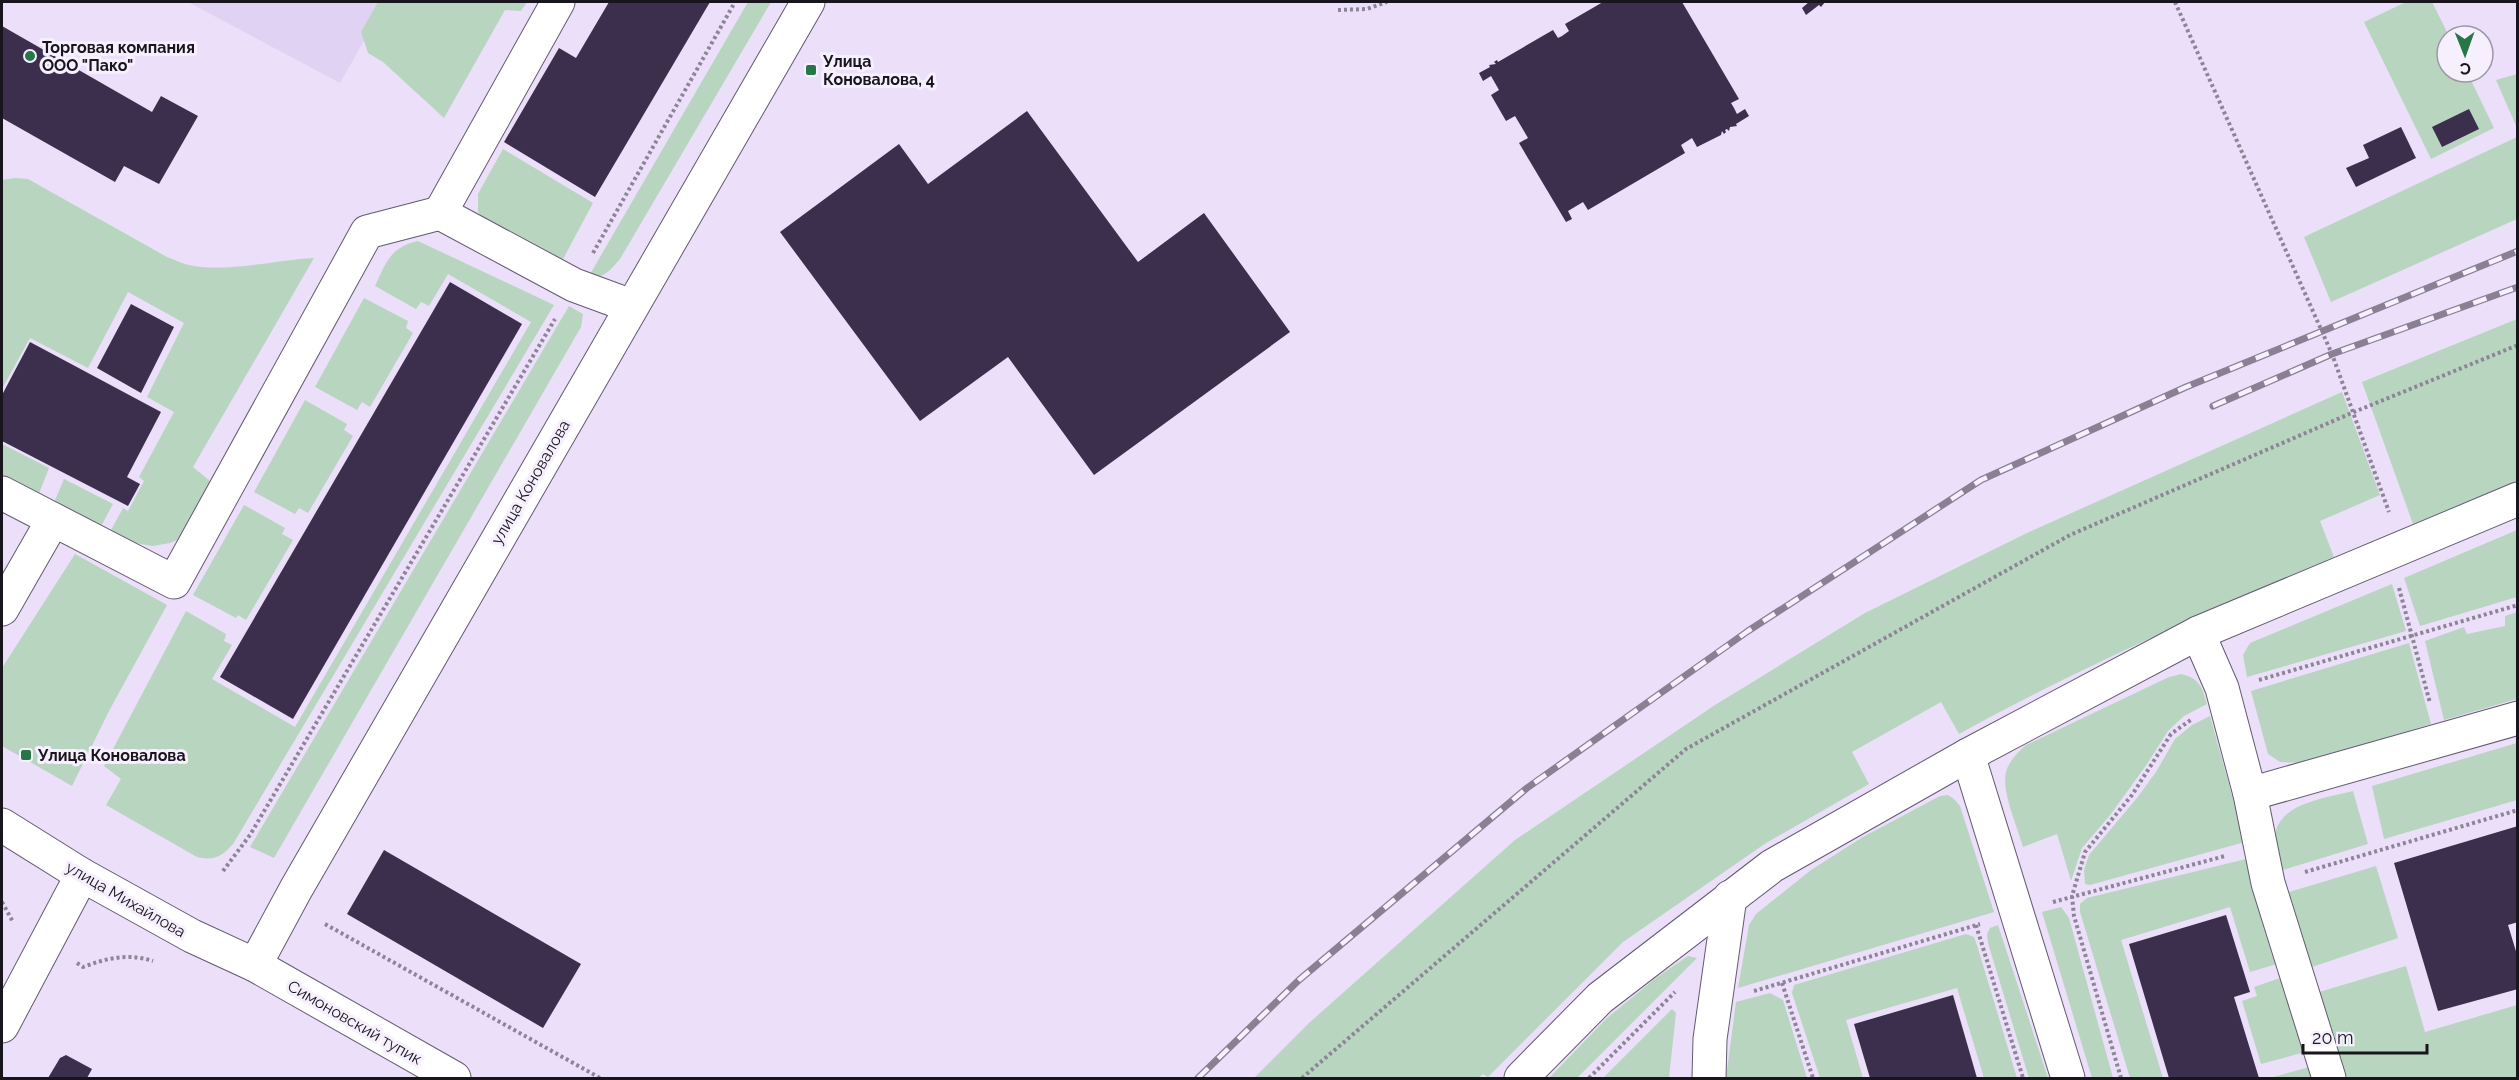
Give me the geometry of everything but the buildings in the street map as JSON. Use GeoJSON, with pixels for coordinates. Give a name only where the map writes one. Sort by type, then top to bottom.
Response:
{"type":"FeatureCollection","features":[{"type":"Feature","properties":{"kind":"street"},"geometry":{"type":"LineString","coordinates":[[440,213],[558,2]]}},
{"type":"Feature","properties":{"kind":"street","name":"улица Коновалова"},"geometry":{"type":"LineString","coordinates":[[255,965],[631,306],[808,2]]}},
{"type":"Feature","properties":{"kind":"street"},"geometry":{"type":"LineString","coordinates":[[2,494],[174,582],[367,232],[440,213],[574,285],[631,306]]}},
{"type":"Feature","properties":{"kind":"street"},"geometry":{"type":"LineString","coordinates":[[1521,1078],[1600,998],[1772,866],[1968,755],[2198,633],[2517,499]]}},
{"type":"Feature","properties":{"kind":"street"},"geometry":{"type":"LineString","coordinates":[[2,609],[53,520]]}},
{"type":"Feature","properties":{"kind":"street"},"geometry":{"type":"LineString","coordinates":[[2198,633],[2222,688],[2250,794],[2268,883],[2329,1078]]}},
{"type":"Feature","properties":{"kind":"street"},"geometry":{"type":"LineString","coordinates":[[2250,794],[2517,718]]}},
{"type":"Feature","properties":{"kind":"street"},"geometry":{"type":"LineString","coordinates":[[1968,755],[2068,1078]]}},
{"type":"Feature","properties":{"kind":"street","name":"улица Михайлова"},"geometry":{"type":"LineString","coordinates":[[2,825],[82,874],[192,936],[255,965]]}},
{"type":"Feature","properties":{"kind":"street"},"geometry":{"type":"LineString","coordinates":[[2,1026],[82,874]]}},
{"type":"Feature","properties":{"kind":"street"},"geometry":{"type":"LineString","coordinates":[[1709,1078],[1710,1039],[1730,897]]}},
{"type":"Feature","properties":{"kind":"street","name":"Симоновский тупик"},"geometry":{"type":"LineString","coordinates":[[255,965],[454,1078]]}},
{"type":"Feature","properties":{"kind":"path"},"geometry":{"type":"LineString","coordinates":[[587,262],[735,2]]}},
{"type":"Feature","properties":{"kind":"path"},"geometry":{"type":"LineString","coordinates":[[1338,10],[1367,9],[1387,2]]}},
{"type":"Feature","properties":{"kind":"path"},"geometry":{"type":"LineString","coordinates":[[2175,2],[2342,382]]}},
{"type":"Feature","properties":{"kind":"path"},"geometry":{"type":"LineString","coordinates":[[223,871],[249,836],[558,314]]}},
{"type":"Feature","properties":{"kind":"path"},"geometry":{"type":"LineString","coordinates":[[1302,1078],[1686,748],[2070,535],[2354,412],[2517,345]]}},
{"type":"Feature","properties":{"kind":"path"},"geometry":{"type":"LineString","coordinates":[[2268,883],[2517,810]]}},
{"type":"Feature","properties":{"kind":"path"},"geometry":{"type":"LineString","coordinates":[[2,902],[15,926]]}},
{"type":"Feature","properties":{"kind":"path"},"geometry":{"type":"LineString","coordinates":[[325,924],[600,1078]]}},
{"type":"Feature","properties":{"kind":"path"},"geometry":{"type":"LineString","coordinates":[[1976,925],[2023,1078]]}},
{"type":"Feature","properties":{"kind":"path"},"geometry":{"type":"LineString","coordinates":[[74,962],[83,967],[107,958],[138,956],[157,962]]}},
{"type":"Feature","properties":{"kind":"path"},"geometry":{"type":"LineString","coordinates":[[1589,1078],[1680,987],[1702,973],[1720,969]]}},
{"type":"Feature","properties":{"kind":"path"},"geometry":{"type":"LineString","coordinates":[[1782,983],[1813,1078]]}},
{"type":"Feature","properties":{"kind":"path"},"geometry":{"type":"LineString","coordinates":[[585,1078],[588,1072]]}},
{"type":"Feature","properties":{"kind":"shaded area"},"geometry":{"type":"Polygon","coordinates":[[[188,2],[386,2],[340,83],[188,2]]]}},
{"type":"Feature","properties":{"kind":"green space"},"geometry":{"type":"Polygon","coordinates":[[[378,2],[527,2],[521,11],[505,10],[444,118],[383,62],[368,53],[361,32],[378,2]]]}},
{"type":"Feature","properties":{"kind":"green space"},"geometry":{"type":"Polygon","coordinates":[[[748,2],[771,2],[620,259],[603,275],[589,276],[748,2]]]}},
{"type":"Feature","properties":{"kind":"green space"},"geometry":{"type":"Polygon","coordinates":[[[2406,2],[2432,2],[2443,24],[2435,24],[2435,84],[2473,84],[2494,128],[2431,159],[2364,22],[2406,2]]]}},
{"type":"Feature","properties":{"kind":"green space"},"geometry":{"type":"Polygon","coordinates":[[[2518,74],[2517,128],[2496,80],[2518,74]]]}},
{"type":"Feature","properties":{"kind":"green space"},"geometry":{"type":"Polygon","coordinates":[[[2517,137],[2517,219],[2331,302],[2304,237],[2517,137]]]}},
{"type":"Feature","properties":{"kind":"green space"},"geometry":{"type":"Polygon","coordinates":[[[503,149],[593,203],[563,259],[488,226],[478,212],[478,194],[503,149]]]}},
{"type":"Feature","properties":{"kind":"green space"},"geometry":{"type":"Polygon","coordinates":[[[28,179],[167,257],[186,264],[218,268],[314,258],[193,467],[216,486],[187,536],[170,543],[153,546],[135,543],[110,532],[123,508],[128,511],[144,481],[139,477],[174,412],[147,397],[184,323],[128,292],[88,368],[30,338],[2,389],[2,180],[28,179]]]}},
{"type":"Feature","properties":{"kind":"green space"},"geometry":{"type":"Polygon","coordinates":[[[418,241],[554,305],[233,844],[217,857],[197,857],[106,805],[121,779],[104,766],[186,611],[226,634],[224,641],[232,645],[212,679],[295,727],[531,322],[448,274],[429,306],[421,302],[416,309],[375,286],[390,257],[401,247],[418,241]]]}},
{"type":"Feature","properties":{"kind":"green space"},"geometry":{"type":"Polygon","coordinates":[[[364,298],[408,321],[406,328],[413,333],[370,407],[362,402],[357,410],[315,387],[364,298]]]}},
{"type":"Feature","properties":{"kind":"green space"},"geometry":{"type":"Polygon","coordinates":[[[569,306],[583,314],[581,327],[274,858],[250,847],[569,306]]]}},
{"type":"Feature","properties":{"kind":"green space"},"geometry":{"type":"Polygon","coordinates":[[[2517,319],[2517,481],[2413,524],[2362,382],[2517,319]]]}},
{"type":"Feature","properties":{"kind":"green space"},"geometry":{"type":"Polygon","coordinates":[[[2342,392],[2380,495],[2320,521],[2334,557],[2097,663],[1959,734],[1941,702],[1852,752],[1869,784],[1766,843],[1623,942],[1488,1077],[1483,1074],[1478,1078],[1254,1078],[1309,1023],[1515,840],[1715,705],[1865,613],[2029,532],[2342,392]]]}},
{"type":"Feature","properties":{"kind":"green space"},"geometry":{"type":"Polygon","coordinates":[[[305,400],[347,424],[344,430],[353,436],[308,513],[299,508],[295,514],[254,492],[305,400]]]}},
{"type":"Feature","properties":{"kind":"green space"},"geometry":{"type":"Polygon","coordinates":[[[2,444],[49,468],[38,496],[2,478],[2,444]]]}},
{"type":"Feature","properties":{"kind":"green space"},"geometry":{"type":"Polygon","coordinates":[[[64,479],[113,504],[100,528],[53,505],[64,479]]]}},
{"type":"Feature","properties":{"kind":"green space"},"geometry":{"type":"Polygon","coordinates":[[[244,505],[285,528],[282,534],[293,540],[246,620],[238,615],[236,618],[193,595],[244,505]]]}},
{"type":"Feature","properties":{"kind":"green space"},"geometry":{"type":"Polygon","coordinates":[[[2517,530],[2517,597],[2420,626],[2404,578],[2517,530]]]}},
{"type":"Feature","properties":{"kind":"green space"},"geometry":{"type":"Polygon","coordinates":[[[75,554],[167,605],[109,711],[72,786],[2,746],[2,668],[75,554]]]}},
{"type":"Feature","properties":{"kind":"green space"},"geometry":{"type":"Polygon","coordinates":[[[2392,584],[2406,631],[2247,677],[2243,655],[2250,643],[2392,584]]]}},
{"type":"Feature","properties":{"kind":"green space"},"geometry":{"type":"Polygon","coordinates":[[[2517,612],[2517,699],[2444,720],[2425,641],[2464,627],[2467,634],[2505,626],[2505,616],[2517,612]]]}},
{"type":"Feature","properties":{"kind":"green space"},"geometry":{"type":"Polygon","coordinates":[[[2409,643],[2431,724],[2302,763],[2280,762],[2268,754],[2251,691],[2409,643]]]}},
{"type":"Feature","properties":{"kind":"green space"},"geometry":{"type":"Polygon","coordinates":[[[2181,674],[2192,678],[2199,684],[2207,704],[2184,716],[2168,731],[2111,814],[2082,848],[2071,881],[2057,834],[2023,847],[2006,789],[2005,780],[2009,764],[2026,745],[2169,677],[2181,674]]]}},
{"type":"Feature","properties":{"kind":"green space"},"geometry":{"type":"Polygon","coordinates":[[[2210,716],[2245,842],[2090,885],[2085,884],[2084,870],[2089,855],[2137,798],[2156,772],[2175,739],[2192,725],[2210,716]]]}},
{"type":"Feature","properties":{"kind":"green space"},"geometry":{"type":"Polygon","coordinates":[[[2517,743],[2517,800],[2384,839],[2372,786],[2517,743]]]}},
{"type":"Feature","properties":{"kind":"green space"},"geometry":{"type":"Polygon","coordinates":[[[2353,791],[2368,844],[2283,870],[2275,838],[2278,826],[2284,817],[2305,804],[2353,791]]]}},
{"type":"Feature","properties":{"kind":"green space"},"geometry":{"type":"Polygon","coordinates":[[[1948,795],[1960,806],[1994,912],[1738,988],[1749,925],[1756,914],[1811,870],[1863,837],[1940,796],[1948,795]]]}},
{"type":"Feature","properties":{"kind":"green space"},"geometry":{"type":"Polygon","coordinates":[[[2250,858],[2280,963],[2250,972],[2230,907],[2121,940],[2163,1078],[2130,1078],[2080,912],[2080,904],[2087,898],[2250,858]]]}},
{"type":"Feature","properties":{"kind":"green space"},"geometry":{"type":"Polygon","coordinates":[[[2376,866],[2398,938],[2309,968],[2289,892],[2376,866]]]}},
{"type":"Feature","properties":{"kind":"green space"},"geometry":{"type":"Polygon","coordinates":[[[2061,907],[2069,918],[2113,1078],[2092,1078],[2042,912],[2061,907]]]}},
{"type":"Feature","properties":{"kind":"green space"},"geometry":{"type":"Polygon","coordinates":[[[1998,925],[2048,1078],[2029,1078],[1988,943],[1987,934],[1990,928],[1998,925]]]}},
{"type":"Feature","properties":{"kind":"green space"},"geometry":{"type":"Polygon","coordinates":[[[1966,934],[1974,937],[1977,945],[2017,1078],[1984,1078],[1957,988],[1846,1020],[1863,1078],[1820,1078],[1792,993],[1794,985],[1966,934]]]}},
{"type":"Feature","properties":{"kind":"green space"},"geometry":{"type":"Polygon","coordinates":[[[1688,956],[1697,958],[1577,1078],[1549,1078],[1607,1018],[1656,978],[1688,956]]]}},
{"type":"Feature","properties":{"kind":"green space"},"geometry":{"type":"Polygon","coordinates":[[[2406,966],[2425,1032],[2517,1005],[2517,1078],[2341,1078],[2316,993],[2406,966]]]}},
{"type":"Feature","properties":{"kind":"green space"},"geometry":{"type":"Polygon","coordinates":[[[2283,977],[2305,1052],[2261,1064],[2242,1001],[2257,996],[2254,987],[2283,977]]]}},
{"type":"Feature","properties":{"kind":"green space"},"geometry":{"type":"Polygon","coordinates":[[[1770,993],[1783,1000],[1807,1078],[1726,1078],[1736,1002],[1770,993]]]}},
{"type":"Feature","properties":{"kind":"green space"},"geometry":{"type":"Polygon","coordinates":[[[1672,1009],[1676,1013],[1669,1078],[1603,1078],[1672,1009]]]}},
{"type":"Feature","properties":{"kind":"green space"},"geometry":{"type":"Polygon","coordinates":[[[2309,1067],[2312,1078],[2270,1078],[2309,1067]]]}},
{"type":"Feature","properties":{"kind":"railway"},"geometry":{"type":"LineString","coordinates":[[1198,1078],[1299,980],[1527,788],[1748,631],[1981,480],[2186,387],[2518,251]]}},
{"type":"Feature","properties":{"kind":"railway"},"geometry":{"type":"LineString","coordinates":[[2213,406],[2332,354],[2518,287]]}},
{"type":"Feature","properties":{"kind":"place","name":"Торговая компания ООО \"Пако\""},"geometry":{"type":"Point","coordinates":[30,56]}},
{"type":"Feature","properties":{"kind":"place","name":"Улица Коновалова, 4"},"geometry":{"type":"Point","coordinates":[811,70]}},
{"type":"Feature","properties":{"kind":"place","name":"Улица Коновалова"},"geometry":{"type":"Point","coordinates":[26,755]}}]}
